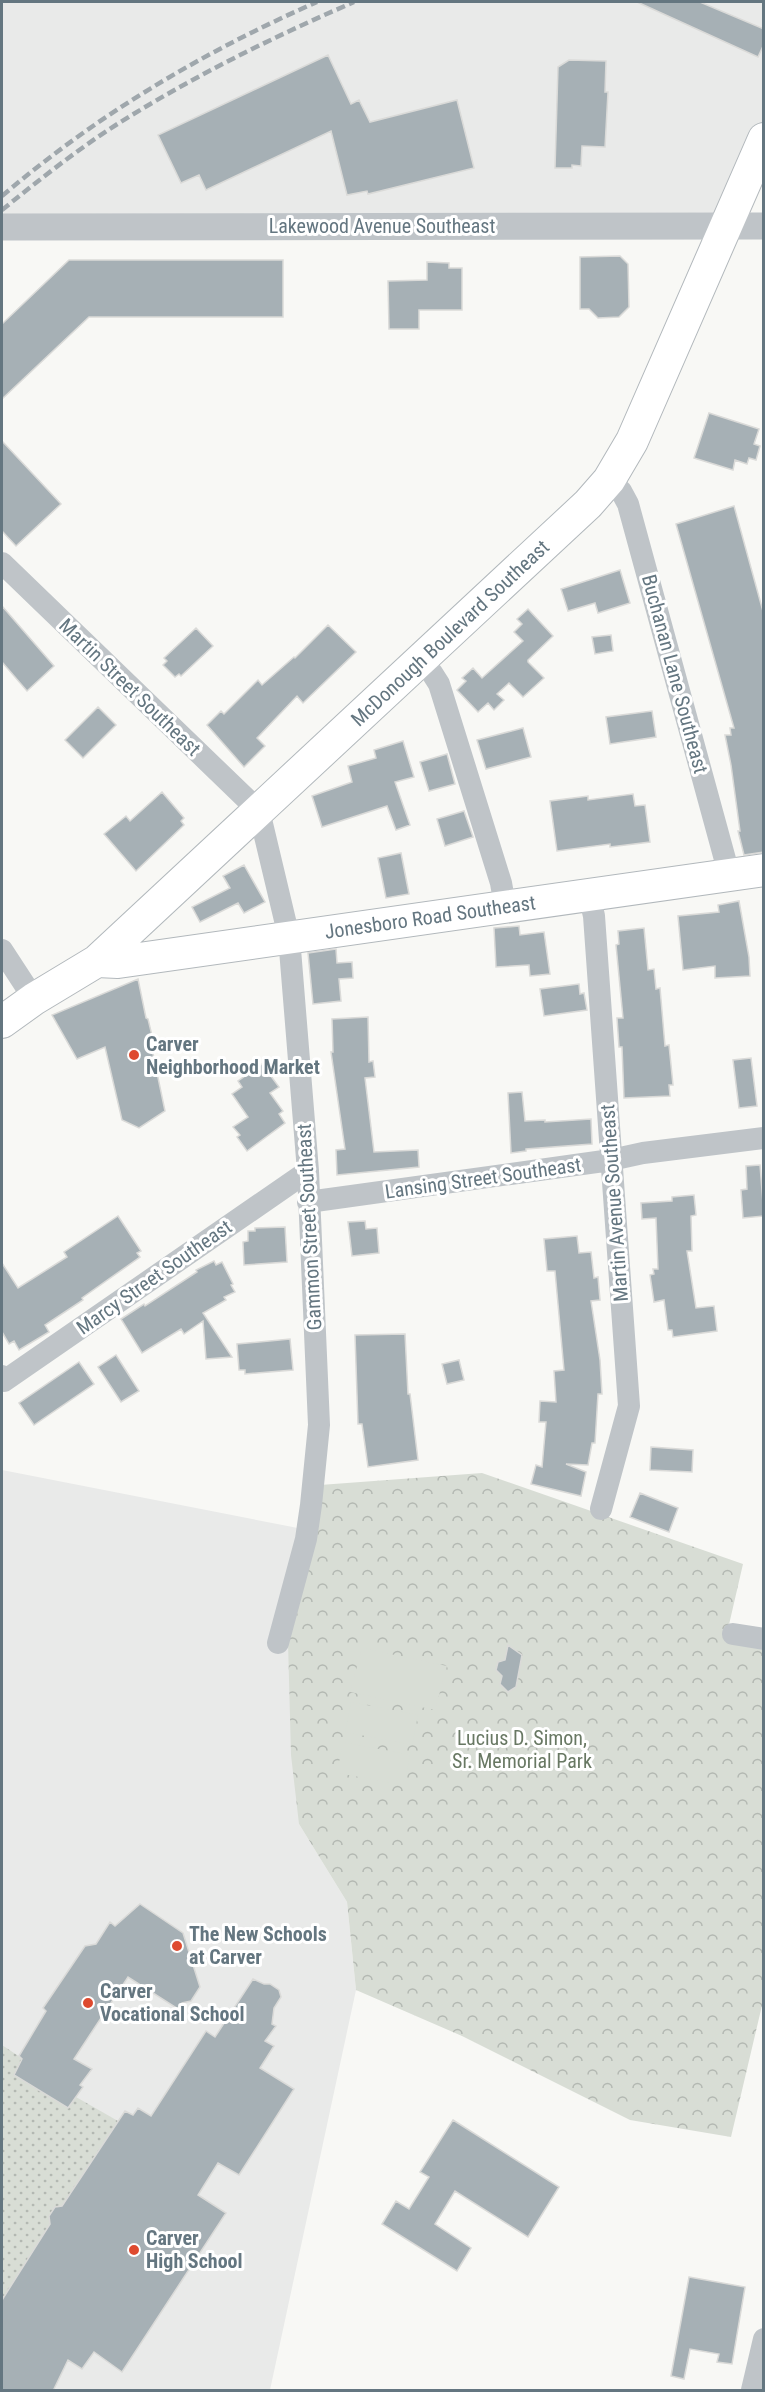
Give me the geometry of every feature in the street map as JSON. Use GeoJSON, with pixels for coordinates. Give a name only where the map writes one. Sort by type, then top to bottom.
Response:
{"type":"FeatureCollection","features":[{"type":"Feature","properties":{"kind":"main road","name":"McDonough Boulevard Southeast"},"geometry":{"type":"LineString","coordinates":[[2,1022],[34,999],[97,961],[420,662],[588,504],[609,480],[632,441],[764,139]]}},
{"type":"Feature","properties":{"kind":"main road","name":"Jonesboro Road Southeast"},"geometry":{"type":"LineString","coordinates":[[97,961],[118,962],[764,870]]}},
{"type":"Feature","properties":{"kind":"street","name":"Lakewood Avenue Southeast"},"geometry":{"type":"LineString","coordinates":[[2,227],[764,226]]}},
{"type":"Feature","properties":{"kind":"street","name":"Buchanan Lane Southeast"},"geometry":{"type":"LineString","coordinates":[[609,480],[621,491],[628,504],[729,874]]}},
{"type":"Feature","properties":{"kind":"street","name":"Martin Street Southeast"},"geometry":{"type":"LineString","coordinates":[[2,563],[260,812]]}},
{"type":"Feature","properties":{"kind":"street"},"geometry":{"type":"LineString","coordinates":[[420,662],[432,673],[439,684],[501,883],[505,906]]}},
{"type":"Feature","properties":{"kind":"street","name":"Gammon Street Southeast"},"geometry":{"type":"LineString","coordinates":[[260,812],[289,937],[308,1171],[319,1425],[306,1539],[278,1643]]}},
{"type":"Feature","properties":{"kind":"street","name":"Martin Avenue Southeast"},"geometry":{"type":"LineString","coordinates":[[589,894],[594,916],[629,1406],[601,1509]]}},
{"type":"Feature","properties":{"kind":"street"},"geometry":{"type":"LineString","coordinates":[[2,950],[34,999]]}},
{"type":"Feature","properties":{"kind":"street","name":"Lansing Street Southeast"},"geometry":{"type":"LineString","coordinates":[[308,1202],[610,1160],[643,1153],[764,1138]]}},
{"type":"Feature","properties":{"kind":"street","name":"Marcy Street Southeast"},"geometry":{"type":"LineString","coordinates":[[2,1376],[4,1381],[308,1171]]}},
{"type":"Feature","properties":{"kind":"street"},"geometry":{"type":"LineString","coordinates":[[733,1634],[764,1640]]}},
{"type":"Feature","properties":{"kind":"street"},"geometry":{"type":"LineString","coordinates":[[752,2391],[764,2339]]}},
{"type":"Feature","properties":{"kind":"shaded area"},"geometry":{"type":"Polygon","coordinates":[[[2,2],[763,2],[763,142],[726,226],[2,228],[2,2]]]}},
{"type":"Feature","properties":{"kind":"shaded area","name":"The New Schools at Carver"},"geometry":{"type":"Polygon","coordinates":[[[2,1470],[313,1531],[299,1824],[347,1902],[356,1990],[270,2390],[2,2390],[2,1470]]]}},
{"type":"Feature","properties":{"kind":"green space","name":"Lucius D. Simon, Sr. Memorial Park"},"geometry":{"type":"Polygon","coordinates":[[[482,1473],[743,1564],[725,1642],[763,1649],[764,1997],[731,2137],[630,2120],[462,2036],[356,1990],[347,1902],[299,1824],[291,1755],[288,1642],[320,1485],[482,1473]]]}},
{"type":"Feature","properties":{"kind":"green space"},"geometry":{"type":"Polygon","coordinates":[[[362,1648],[447,1666],[435,1710],[350,1692],[362,1648]]]}},
{"type":"Feature","properties":{"kind":"green space"},"geometry":{"type":"Polygon","coordinates":[[[351,1702],[418,1715],[412,1745],[345,1732],[351,1702]]]}},
{"type":"Feature","properties":{"kind":"green space"},"geometry":{"type":"Polygon","coordinates":[[[343,1742],[410,1755],[404,1785],[337,1773],[343,1742]]]}},
{"type":"Feature","properties":{"kind":"green space"},"geometry":{"type":"Polygon","coordinates":[[[2,2045],[23,2059],[68,2108],[76,2097],[118,2121],[62,2206],[55,2208],[49,2216],[50,2224],[2,2299],[2,2045]]]}},
{"type":"Feature","properties":{"kind":"building"},"geometry":{"type":"Polygon","coordinates":[[[637,2],[700,2],[764,29],[764,44],[758,57],[637,2]]]}},
{"type":"Feature","properties":{"kind":"building"},"geometry":{"type":"Polygon","coordinates":[[[328,55],[351,104],[359,100],[370,122],[457,100],[474,168],[368,194],[367,191],[347,195],[331,131],[206,190],[199,175],[181,183],[158,135],[328,55]]]}},
{"type":"Feature","properties":{"kind":"building"},"geometry":{"type":"Polygon","coordinates":[[[569,60],[606,61],[605,92],[608,92],[605,147],[582,146],[581,166],[555,168],[558,67],[569,60]]]}},
{"type":"Feature","properties":{"kind":"building"},"geometry":{"type":"Polygon","coordinates":[[[620,256],[628,264],[629,307],[619,317],[598,318],[589,309],[580,309],[580,257],[620,256]]]}},
{"type":"Feature","properties":{"kind":"building"},"geometry":{"type":"Polygon","coordinates":[[[69,260],[283,260],[283,317],[89,317],[2,399],[2,324],[69,260]]]}},
{"type":"Feature","properties":{"kind":"building"},"geometry":{"type":"Polygon","coordinates":[[[427,262],[449,263],[449,268],[462,268],[462,310],[419,310],[419,329],[389,329],[388,281],[427,280],[427,262]]]}},
{"type":"Feature","properties":{"kind":"building"},"geometry":{"type":"Polygon","coordinates":[[[709,413],[759,429],[754,444],[760,446],[756,460],[749,458],[747,464],[735,460],[733,470],[694,458],[709,413]]]}},
{"type":"Feature","properties":{"kind":"building"},"geometry":{"type":"Polygon","coordinates":[[[2,441],[61,504],[16,546],[2,531],[2,441]]]}},
{"type":"Feature","properties":{"kind":"building"},"geometry":{"type":"Polygon","coordinates":[[[734,506],[764,615],[764,852],[744,855],[738,831],[740,831],[725,735],[731,735],[730,728],[734,728],[676,524],[734,506]]]}},
{"type":"Feature","properties":{"kind":"building"},"geometry":{"type":"Polygon","coordinates":[[[620,570],[630,603],[598,613],[595,603],[568,611],[561,589],[620,570]]]}},
{"type":"Feature","properties":{"kind":"building"},"geometry":{"type":"Polygon","coordinates":[[[2,606],[54,666],[27,691],[2,662],[2,606]]]}},
{"type":"Feature","properties":{"kind":"building"},"geometry":{"type":"Polygon","coordinates":[[[528,609],[553,636],[528,660],[544,678],[523,697],[509,683],[497,694],[504,700],[494,710],[488,703],[478,712],[457,690],[466,681],[462,678],[473,668],[482,678],[523,641],[514,632],[522,624],[517,619],[528,609]]]}},
{"type":"Feature","properties":{"kind":"building"},"geometry":{"type":"Polygon","coordinates":[[[328,625],[356,652],[303,703],[297,696],[257,738],[265,746],[244,767],[207,725],[221,711],[224,714],[258,680],[262,685],[295,658],[328,625]]]}},
{"type":"Feature","properties":{"kind":"building"},"geometry":{"type":"Polygon","coordinates":[[[196,628],[213,646],[181,676],[179,674],[175,677],[163,665],[167,661],[164,658],[196,628]]]}},
{"type":"Feature","properties":{"kind":"building"},"geometry":{"type":"Polygon","coordinates":[[[611,635],[613,651],[595,654],[592,637],[611,635]]]}},
{"type":"Feature","properties":{"kind":"building"},"geometry":{"type":"Polygon","coordinates":[[[98,707],[116,725],[83,758],[65,740],[98,707]]]}},
{"type":"Feature","properties":{"kind":"building"},"geometry":{"type":"Polygon","coordinates":[[[652,711],[656,737],[610,744],[606,717],[652,711]]]}},
{"type":"Feature","properties":{"kind":"building"},"geometry":{"type":"Polygon","coordinates":[[[523,728],[531,757],[486,769],[477,740],[523,728]]]}},
{"type":"Feature","properties":{"kind":"building"},"geometry":{"type":"Polygon","coordinates":[[[403,741],[414,777],[395,782],[410,825],[396,830],[387,806],[322,827],[312,796],[352,782],[348,766],[376,758],[374,750],[403,741]]]}},
{"type":"Feature","properties":{"kind":"building"},"geometry":{"type":"Polygon","coordinates":[[[447,754],[455,784],[429,791],[420,762],[447,754]]]}},
{"type":"Feature","properties":{"kind":"building"},"geometry":{"type":"Polygon","coordinates":[[[162,792],[184,818],[181,821],[184,825],[136,871],[104,834],[126,816],[130,821],[162,792]]]}},
{"type":"Feature","properties":{"kind":"building"},"geometry":{"type":"Polygon","coordinates":[[[633,794],[635,806],[645,805],[650,842],[610,847],[610,844],[557,851],[550,801],[588,796],[588,800],[633,794]]]}},
{"type":"Feature","properties":{"kind":"building"},"geometry":{"type":"Polygon","coordinates":[[[464,811],[473,837],[445,846],[437,819],[464,811]]]}},
{"type":"Feature","properties":{"kind":"building"},"geometry":{"type":"Polygon","coordinates":[[[401,853],[409,894],[386,898],[378,858],[401,853]]]}},
{"type":"Feature","properties":{"kind":"building"},"geometry":{"type":"Polygon","coordinates":[[[244,865],[265,902],[244,913],[238,903],[200,922],[192,907],[230,888],[223,876],[244,865]]]}},
{"type":"Feature","properties":{"kind":"building"},"geometry":{"type":"Polygon","coordinates":[[[739,901],[750,976],[715,978],[715,966],[683,970],[678,916],[719,912],[718,905],[739,901]]]}},
{"type":"Feature","properties":{"kind":"building"},"geometry":{"type":"Polygon","coordinates":[[[519,926],[520,935],[544,932],[550,974],[530,976],[529,965],[496,967],[494,928],[519,926]]]}},
{"type":"Feature","properties":{"kind":"building"},"geometry":{"type":"Polygon","coordinates":[[[644,928],[648,970],[654,969],[656,989],[660,988],[665,1046],[669,1045],[673,1085],[669,1085],[670,1096],[624,1098],[622,1047],[619,1047],[617,1018],[623,1018],[616,945],[619,944],[618,931],[644,928]]]}},
{"type":"Feature","properties":{"kind":"building"},"geometry":{"type":"Polygon","coordinates":[[[336,949],[337,963],[352,962],[353,978],[339,979],[341,1001],[313,1004],[308,953],[336,949]]]}},
{"type":"Feature","properties":{"kind":"building","name":"Carver Neighborhood Market"},"geometry":{"type":"Polygon","coordinates":[[[138,979],[155,1048],[152,1049],[165,1111],[139,1128],[122,1120],[105,1047],[77,1059],[52,1015],[138,979]]]}},
{"type":"Feature","properties":{"kind":"building"},"geometry":{"type":"Polygon","coordinates":[[[579,984],[580,994],[584,993],[587,1010],[544,1016],[540,989],[579,984]]]}},
{"type":"Feature","properties":{"kind":"building"},"geometry":{"type":"Polygon","coordinates":[[[368,1017],[369,1062],[373,1061],[375,1077],[365,1078],[374,1152],[418,1150],[419,1167],[337,1175],[336,1150],[345,1149],[331,1052],[333,1052],[332,1019],[368,1017]]]}},
{"type":"Feature","properties":{"kind":"building"},"geometry":{"type":"Polygon","coordinates":[[[751,1058],[757,1106],[739,1108],[733,1060],[751,1058]]]}},
{"type":"Feature","properties":{"kind":"building"},"geometry":{"type":"Polygon","coordinates":[[[262,1064],[279,1087],[270,1093],[283,1111],[279,1114],[285,1123],[247,1151],[237,1137],[240,1135],[233,1127],[248,1117],[232,1094],[242,1087],[238,1081],[262,1064]]]}},
{"type":"Feature","properties":{"kind":"building"},"geometry":{"type":"Polygon","coordinates":[[[522,1092],[525,1121],[591,1119],[592,1144],[526,1149],[526,1151],[511,1153],[508,1093],[522,1092]]]}},
{"type":"Feature","properties":{"kind":"building"},"geometry":{"type":"Polygon","coordinates":[[[760,1165],[764,1216],[743,1218],[741,1190],[747,1189],[746,1166],[760,1165]]]}},
{"type":"Feature","properties":{"kind":"building"},"geometry":{"type":"Polygon","coordinates":[[[694,1195],[696,1215],[691,1216],[692,1251],[687,1251],[696,1308],[714,1306],[717,1331],[673,1337],[672,1330],[668,1330],[664,1300],[654,1302],[650,1275],[654,1274],[653,1269],[658,1269],[656,1218],[642,1219],[641,1203],[672,1201],[672,1197],[694,1195]]]}},
{"type":"Feature","properties":{"kind":"building"},"geometry":{"type":"Polygon","coordinates":[[[118,1216],[141,1251],[137,1253],[140,1257],[45,1325],[49,1332],[19,1350],[14,1341],[9,1344],[2,1332],[2,1263],[18,1288],[67,1257],[64,1252],[118,1216]]]}},
{"type":"Feature","properties":{"kind":"building"},"geometry":{"type":"Polygon","coordinates":[[[365,1221],[366,1229],[377,1228],[379,1253],[352,1256],[348,1222],[365,1221]]]}},
{"type":"Feature","properties":{"kind":"building"},"geometry":{"type":"Polygon","coordinates":[[[285,1227],[287,1262],[244,1265],[243,1242],[248,1241],[248,1231],[255,1231],[255,1228],[285,1227]]]}},
{"type":"Feature","properties":{"kind":"building"},"geometry":{"type":"Polygon","coordinates":[[[577,1236],[579,1253],[591,1252],[594,1278],[598,1277],[600,1300],[591,1301],[600,1360],[602,1394],[598,1394],[595,1443],[592,1443],[588,1465],[566,1464],[586,1472],[581,1496],[531,1484],[536,1465],[542,1467],[546,1422],[539,1422],[540,1401],[556,1402],[554,1371],[564,1370],[555,1271],[547,1271],[544,1239],[577,1236]]]}},
{"type":"Feature","properties":{"kind":"building"},"geometry":{"type":"Polygon","coordinates":[[[214,1261],[216,1265],[222,1262],[235,1292],[224,1297],[226,1300],[203,1313],[232,1357],[206,1359],[203,1321],[184,1334],[181,1329],[142,1353],[121,1319],[144,1304],[145,1306],[197,1272],[196,1270],[214,1261]]]}},
{"type":"Feature","properties":{"kind":"building"},"geometry":{"type":"Polygon","coordinates":[[[405,1334],[408,1394],[410,1394],[418,1460],[368,1467],[362,1424],[358,1424],[355,1335],[405,1334]]]}},
{"type":"Feature","properties":{"kind":"building"},"geometry":{"type":"Polygon","coordinates":[[[290,1339],[293,1370],[245,1374],[245,1370],[239,1370],[237,1344],[290,1339]]]}},
{"type":"Feature","properties":{"kind":"building"},"geometry":{"type":"Polygon","coordinates":[[[116,1355],[139,1391],[121,1402],[98,1367],[116,1355]]]}},
{"type":"Feature","properties":{"kind":"building"},"geometry":{"type":"Polygon","coordinates":[[[459,1360],[464,1380],[447,1384],[442,1364],[459,1360]]]}},
{"type":"Feature","properties":{"kind":"building"},"geometry":{"type":"Polygon","coordinates":[[[79,1362],[94,1384],[34,1425],[19,1403],[79,1362]]]}},
{"type":"Feature","properties":{"kind":"building"},"geometry":{"type":"Polygon","coordinates":[[[651,1447],[693,1450],[692,1472],[650,1470],[651,1447]]]}},
{"type":"Feature","properties":{"kind":"building"},"geometry":{"type":"Polygon","coordinates":[[[640,1493],[678,1508],[669,1532],[630,1517],[640,1493]]]}},
{"type":"Feature","properties":{"kind":"building"},"geometry":{"type":"Polygon","coordinates":[[[508,1645],[522,1655],[516,1687],[508,1692],[500,1684],[502,1676],[496,1670],[498,1662],[505,1660],[508,1645]]]}},
{"type":"Feature","properties":{"kind":"building"},"geometry":{"type":"Polygon","coordinates":[[[140,1904],[183,1933],[200,1987],[191,2001],[182,2003],[178,2009],[128,1977],[74,2059],[92,2069],[80,2085],[83,2087],[68,2108],[14,2075],[22,2059],[19,2056],[46,2011],[43,2008],[85,1946],[96,1944],[110,1922],[115,1926],[140,1904]]]}},
{"type":"Feature","properties":{"kind":"building"},"geometry":{"type":"Polygon","coordinates":[[[253,1979],[270,1984],[279,1990],[281,1997],[274,2008],[272,2024],[276,2026],[265,2041],[274,2046],[260,2068],[294,2089],[239,2175],[218,2163],[198,2195],[226,2213],[122,2372],[94,2352],[82,2369],[68,2360],[53,2391],[2,2391],[2,2300],[50,2224],[49,2216],[55,2207],[62,2206],[125,2111],[133,2115],[138,2108],[151,2116],[206,2031],[215,2037],[253,1979]]]}},
{"type":"Feature","properties":{"kind":"building"},"geometry":{"type":"Polygon","coordinates":[[[453,2120],[559,2187],[528,2237],[455,2191],[435,2224],[471,2248],[457,2271],[382,2224],[396,2201],[409,2209],[429,2177],[420,2172],[453,2120]]]}},
{"type":"Feature","properties":{"kind":"building"},"geometry":{"type":"Polygon","coordinates":[[[689,2277],[745,2287],[732,2364],[717,2362],[719,2354],[690,2349],[684,2379],[671,2376],[689,2277]]]}},
{"type":"Feature","properties":{"kind":"railway"},"geometry":{"type":"LineString","coordinates":[[2,196],[75,139],[152,87],[233,42],[317,2]]}},
{"type":"Feature","properties":{"kind":"railway"},"geometry":{"type":"LineString","coordinates":[[2,210],[89,143],[147,106],[234,58],[354,2]]}},
{"type":"Feature","properties":{"kind":"place","name":"Carver Neighborhood Market"},"geometry":{"type":"Point","coordinates":[134,1055]}},
{"type":"Feature","properties":{"kind":"place","name":"The New Schools at Carver"},"geometry":{"type":"Point","coordinates":[177,1946]}},
{"type":"Feature","properties":{"kind":"place","name":"Carver Vocational School"},"geometry":{"type":"Point","coordinates":[88,2003]}},
{"type":"Feature","properties":{"kind":"place","name":"Carver High School"},"geometry":{"type":"Point","coordinates":[134,2250]}}]}
